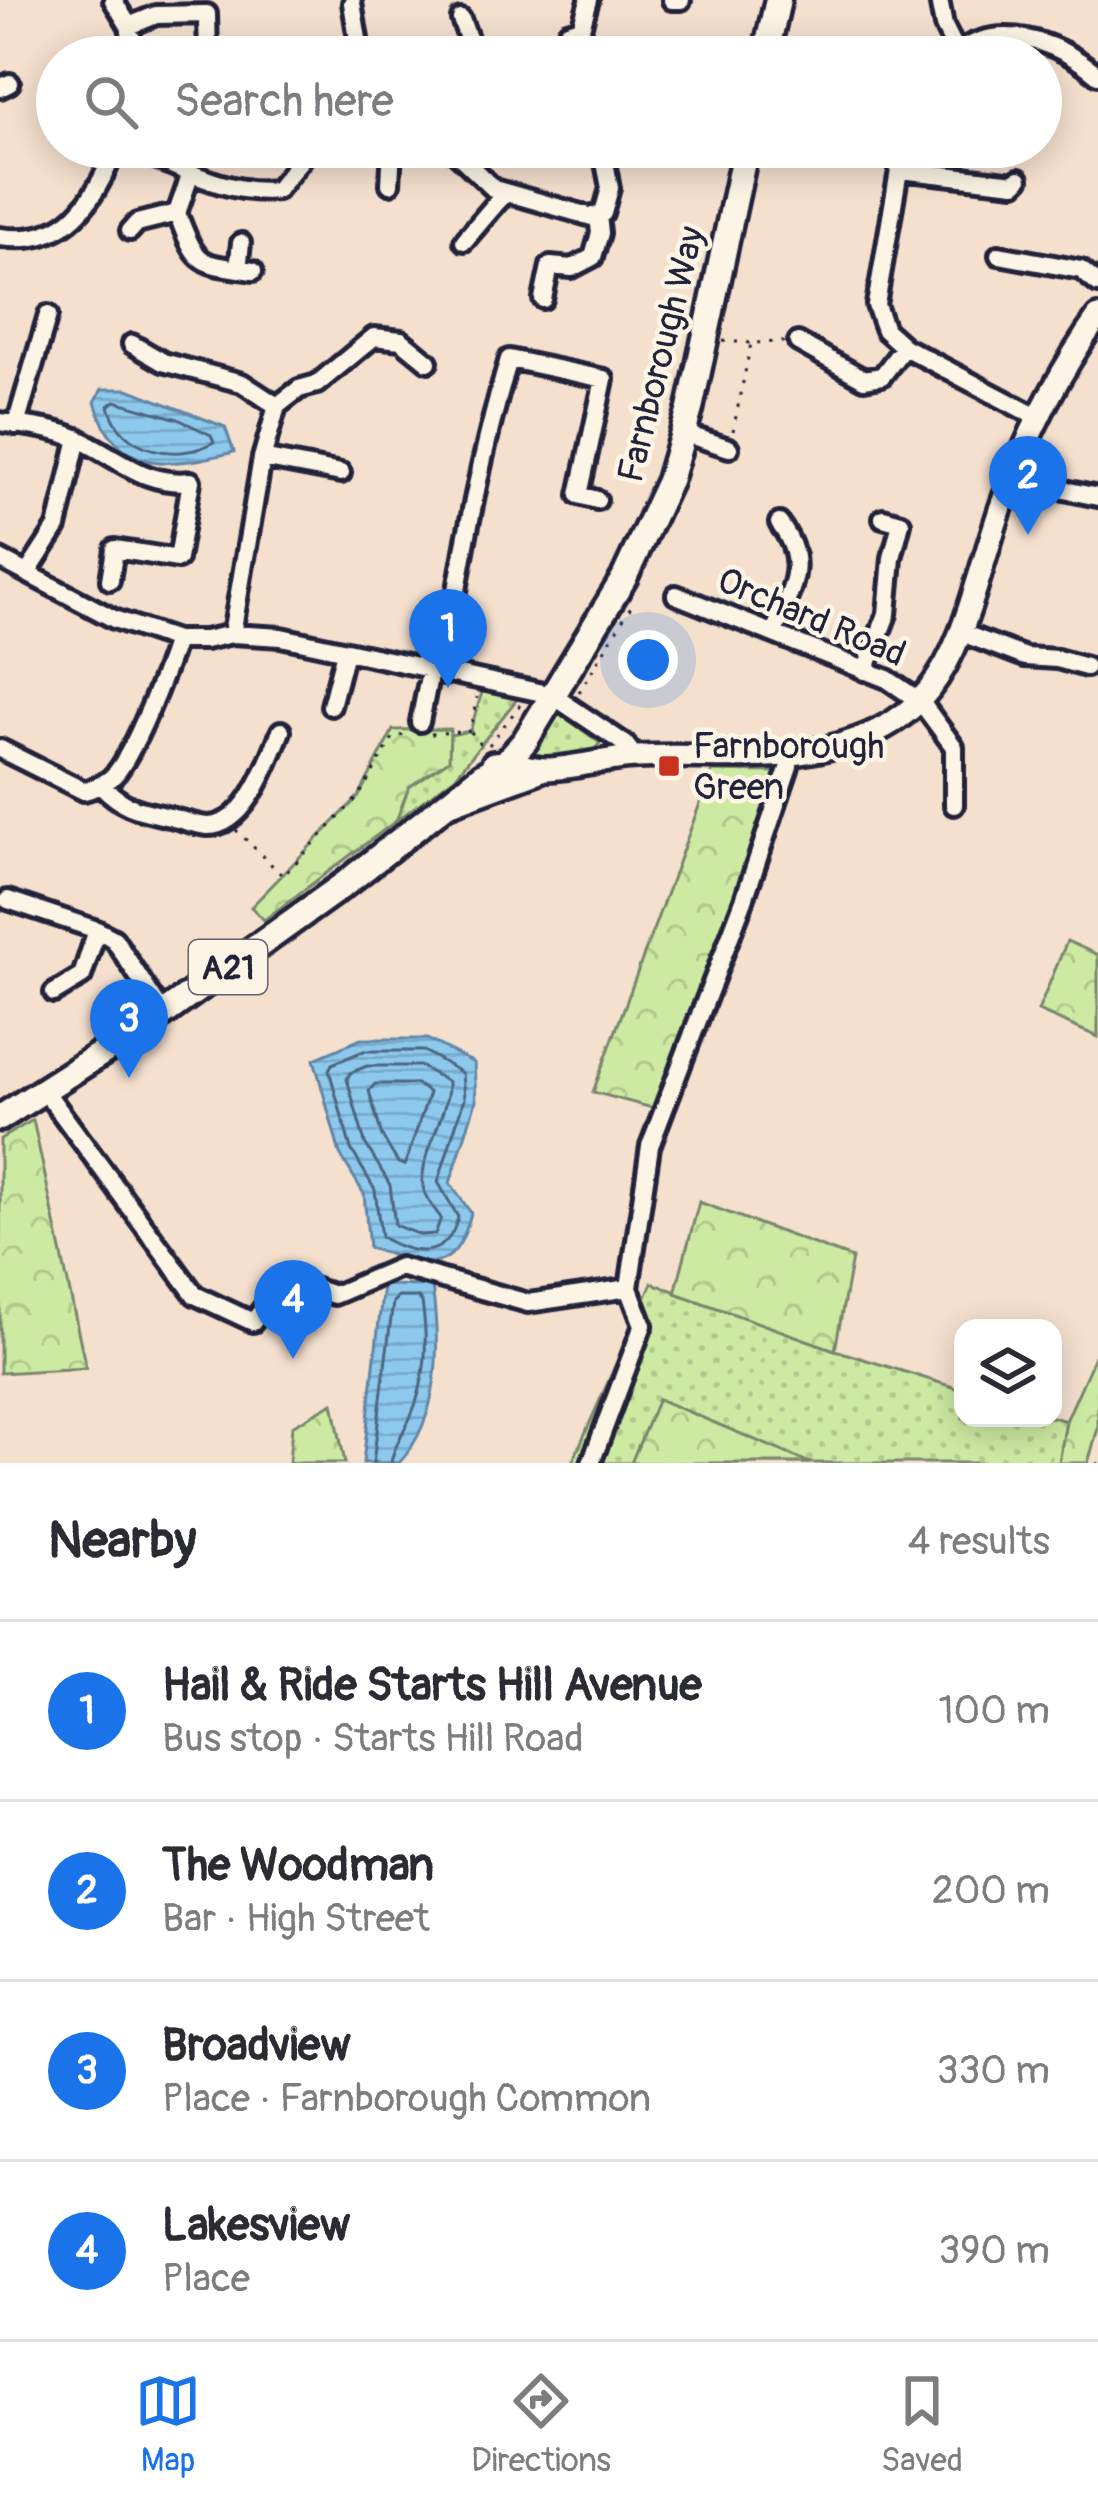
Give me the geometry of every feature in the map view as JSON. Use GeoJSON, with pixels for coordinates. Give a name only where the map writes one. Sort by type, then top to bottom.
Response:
{"type":"FeatureCollection","features":[{"type":"Feature","properties":{"kind":"highway"},"geometry":{"type":"LineString","coordinates":[[770,36],[778,0]]}},
{"type":"Feature","properties":{"kind":"highway","name":"Farnborough Way"},"geometry":{"type":"LineString","coordinates":[[552,695],[646,536],[683,433],[742,168]]}},
{"type":"Feature","properties":{"kind":"highway","name":"A21"},"geometry":{"type":"LineString","coordinates":[[0,1118],[164,1014],[449,805],[540,721],[552,695]]}},
{"type":"Feature","properties":{"kind":"main road"},"geometry":{"type":"LineString","coordinates":[[449,805],[546,769],[635,757],[787,755],[880,731],[921,702],[962,633],[1037,418],[1098,317]]}},
{"type":"Feature","properties":{"kind":"main road"},"geometry":{"type":"LineString","coordinates":[[491,763],[546,769]]}},
{"type":"Feature","properties":{"kind":"street"},"geometry":{"type":"LineString","coordinates":[[113,0],[131,36]]}},
{"type":"Feature","properties":{"kind":"street"},"geometry":{"type":"LineString","coordinates":[[568,32],[581,28],[589,0]]}},
{"type":"Feature","properties":{"kind":"street"},"geometry":{"type":"LineString","coordinates":[[939,0],[948,36]]}},
{"type":"Feature","properties":{"kind":"street"},"geometry":{"type":"LineString","coordinates":[[352,3],[358,36]]}},
{"type":"Feature","properties":{"kind":"street"},"geometry":{"type":"LineString","coordinates":[[129,26],[156,15],[207,7]]}},
{"type":"Feature","properties":{"kind":"street"},"geometry":{"type":"LineString","coordinates":[[461,20],[467,36]]}},
{"type":"Feature","properties":{"kind":"street"},"geometry":{"type":"LineString","coordinates":[[1062,50],[1098,75]]}},
{"type":"Feature","properties":{"kind":"street"},"geometry":{"type":"LineString","coordinates":[[0,237],[46,233],[74,217],[96,195],[107,168]]}},
{"type":"Feature","properties":{"kind":"street"},"geometry":{"type":"LineString","coordinates":[[179,168],[249,191],[277,190],[294,168]]}},
{"type":"Feature","properties":{"kind":"street"},"geometry":{"type":"LineString","coordinates":[[390,184],[395,168]]}},
{"type":"Feature","properties":{"kind":"street"},"geometry":{"type":"LineString","coordinates":[[470,168],[504,194],[595,217]]}},
{"type":"Feature","properties":{"kind":"street"},"geometry":{"type":"LineString","coordinates":[[595,217],[604,210],[610,188],[606,168]]}},
{"type":"Feature","properties":{"kind":"street"},"geometry":{"type":"LineString","coordinates":[[1019,179],[1015,183],[900,170],[876,304],[885,330],[904,346],[1037,418]]}},
{"type":"Feature","properties":{"kind":"street"},"geometry":{"type":"LineString","coordinates":[[191,173],[177,213],[198,260],[246,270],[241,243]]}},
{"type":"Feature","properties":{"kind":"street"},"geometry":{"type":"LineString","coordinates":[[464,241],[504,194]]}},
{"type":"Feature","properties":{"kind":"street"},"geometry":{"type":"LineString","coordinates":[[130,231],[137,223],[177,213]]}},
{"type":"Feature","properties":{"kind":"street"},"geometry":{"type":"LineString","coordinates":[[543,299],[550,266],[572,268],[593,257],[600,232],[595,217]]}},
{"type":"Feature","properties":{"kind":"street"},"geometry":{"type":"LineString","coordinates":[[999,255],[1081,270],[1098,284]]}},
{"type":"Feature","properties":{"kind":"street"},"geometry":{"type":"LineString","coordinates":[[49,315],[8,423],[78,438],[142,475],[175,483],[191,481],[178,559],[115,549],[110,580]]}},
{"type":"Feature","properties":{"kind":"street"},"geometry":{"type":"LineString","coordinates":[[232,634],[262,458],[277,406],[299,389],[317,384],[374,338],[400,340],[428,362]]}},
{"type":"Feature","properties":{"kind":"street"},"geometry":{"type":"LineString","coordinates":[[798,342],[864,380],[882,376],[904,346]]}},
{"type":"Feature","properties":{"kind":"street"},"geometry":{"type":"LineString","coordinates":[[132,344],[163,362],[242,383],[277,406]]}},
{"type":"Feature","properties":{"kind":"street"},"geometry":{"type":"LineString","coordinates":[[422,730],[481,454],[509,359],[604,379],[580,495],[598,500]]}},
{"type":"Feature","properties":{"kind":"street"},"geometry":{"type":"LineString","coordinates":[[683,433],[729,448]]}},
{"type":"Feature","properties":{"kind":"street"},"geometry":{"type":"LineString","coordinates":[[28,572],[57,526],[78,438]]}},
{"type":"Feature","properties":{"kind":"street"},"geometry":{"type":"LineString","coordinates":[[262,458],[340,473]]}},
{"type":"Feature","properties":{"kind":"street"},"geometry":{"type":"LineString","coordinates":[[1012,479],[1098,497]]}},
{"type":"Feature","properties":{"kind":"street"},"geometry":{"type":"LineString","coordinates":[[865,671],[887,614],[901,523],[883,518]]}},
{"type":"Feature","properties":{"kind":"street"},"geometry":{"type":"LineString","coordinates":[[774,633],[798,562],[793,541],[779,523]]}},
{"type":"Feature","properties":{"kind":"street"},"geometry":{"type":"LineString","coordinates":[[0,559],[114,619],[176,640],[232,634],[281,637],[552,695],[625,744],[635,757]]}},
{"type":"Feature","properties":{"kind":"street","name":"Orchard Road"},"geometry":{"type":"LineString","coordinates":[[676,595],[865,671],[921,702]]}},
{"type":"Feature","properties":{"kind":"street"},"geometry":{"type":"LineString","coordinates":[[962,633],[1025,657],[1057,659],[1086,668]]}},
{"type":"Feature","properties":{"kind":"street"},"geometry":{"type":"LineString","coordinates":[[0,749],[84,790],[102,786],[118,771],[165,674],[176,640]]}},
{"type":"Feature","properties":{"kind":"street"},"geometry":{"type":"LineString","coordinates":[[332,706],[346,652]]}},
{"type":"Feature","properties":{"kind":"street"},"geometry":{"type":"LineString","coordinates":[[921,702],[954,747],[954,805]]}},
{"type":"Feature","properties":{"kind":"street"},"geometry":{"type":"LineString","coordinates":[[102,786],[121,805],[211,826],[226,821],[242,806],[281,731]]}},
{"type":"Feature","properties":{"kind":"street"},"geometry":{"type":"LineString","coordinates":[[591,1463],[643,1324],[629,1288],[650,1146],[744,900],[789,766],[787,755]]}},
{"type":"Feature","properties":{"kind":"street"},"geometry":{"type":"LineString","coordinates":[[8,900],[114,939],[164,1014]]}},
{"type":"Feature","properties":{"kind":"street"},"geometry":{"type":"LineString","coordinates":[[54,992],[82,976],[97,930]]}},
{"type":"Feature","properties":{"kind":"street"},"geometry":{"type":"LineString","coordinates":[[45,1091],[195,1295],[253,1322],[277,1289],[298,1282],[334,1295],[400,1267],[528,1303],[629,1288]]}},
{"type":"Feature","properties":{"kind":"path"},"geometry":{"type":"LineString","coordinates":[[705,339],[798,342]]}},
{"type":"Feature","properties":{"kind":"path"},"geometry":{"type":"LineString","coordinates":[[729,448],[752,343]]}},
{"type":"Feature","properties":{"kind":"path"},"geometry":{"type":"LineString","coordinates":[[481,681],[470,731],[491,763]]}},
{"type":"Feature","properties":{"kind":"path"},"geometry":{"type":"LineString","coordinates":[[226,821],[283,876],[359,796],[394,736],[422,730],[470,731]]}},
{"type":"Feature","properties":{"kind":"green space"},"geometry":{"type":"Polygon","coordinates":[[[483,689],[517,699],[455,777],[396,821],[409,787],[448,760],[450,735],[470,731],[483,689]]]}},
{"type":"Feature","properties":{"kind":"green space"},"geometry":{"type":"Polygon","coordinates":[[[558,712],[600,743],[593,751],[526,761],[523,754],[558,712]]]}},
{"type":"Feature","properties":{"kind":"green space"},"geometry":{"type":"Polygon","coordinates":[[[450,729],[449,760],[409,787],[396,821],[264,920],[251,907],[359,796],[393,730],[450,729]]]}},
{"type":"Feature","properties":{"kind":"green space"},"geometry":{"type":"Polygon","coordinates":[[[712,771],[784,772],[656,1109],[593,1092],[712,771]]]}},
{"type":"Feature","properties":{"kind":"green space"},"geometry":{"type":"Polygon","coordinates":[[[1067,941],[1098,955],[1098,1037],[1038,1011],[1067,941]]]}},
{"type":"Feature","properties":{"kind":"green space"},"geometry":{"type":"Polygon","coordinates":[[[33,1120],[86,1368],[0,1373],[0,1139],[33,1120]]]}},
{"type":"Feature","properties":{"kind":"green space"},"geometry":{"type":"Polygon","coordinates":[[[699,1202],[852,1258],[835,1350],[675,1293],[699,1202]]]}},
{"type":"Feature","properties":{"kind":"green space"},"geometry":{"type":"Polygon","coordinates":[[[652,1283],[835,1350],[954,1387],[954,1427],[1062,1427],[1062,1420],[1066,1421],[1060,1463],[572,1463],[652,1283]]]}},
{"type":"Feature","properties":{"kind":"green space"},"geometry":{"type":"Polygon","coordinates":[[[1098,1349],[1098,1428],[1088,1463],[1059,1463],[1066,1421],[1098,1349]]]}},
{"type":"Feature","properties":{"kind":"green space"},"geometry":{"type":"Polygon","coordinates":[[[658,1399],[810,1463],[631,1463],[658,1399]]]}},
{"type":"Feature","properties":{"kind":"green space"},"geometry":{"type":"Polygon","coordinates":[[[333,1403],[345,1463],[289,1463],[292,1426],[333,1403]]]}},
{"type":"Feature","properties":{"kind":"water"},"geometry":{"type":"Polygon","coordinates":[[[102,389],[128,389],[225,427],[234,452],[169,463],[132,455],[104,426],[95,402],[102,389]]]}},
{"type":"Feature","properties":{"kind":"water"},"geometry":{"type":"Polygon","coordinates":[[[361,1039],[427,1039],[474,1063],[476,1101],[450,1183],[471,1213],[456,1250],[435,1262],[369,1248],[364,1194],[340,1154],[314,1059],[361,1039]]]}},
{"type":"Feature","properties":{"kind":"water"},"geometry":{"type":"Polygon","coordinates":[[[383,1285],[432,1286],[435,1379],[423,1424],[399,1463],[363,1463],[383,1285]]]}},
{"type":"Feature","properties":{"kind":"place","name":"The Woodman"},"geometry":{"type":"Point","coordinates":[1028,535]}},
{"type":"Feature","properties":{"kind":"place","name":"Hail & Ride Starts Hill Avenue"},"geometry":{"type":"Point","coordinates":[448,688]}},
{"type":"Feature","properties":{"kind":"place","name":"Farnborough Green"},"geometry":{"type":"Point","coordinates":[669,766]}},
{"type":"Feature","properties":{"kind":"place","name":"Broadview"},"geometry":{"type":"Point","coordinates":[129,1078]}},
{"type":"Feature","properties":{"kind":"place","name":"Lakesview"},"geometry":{"type":"Point","coordinates":[293,1359]}}]}
